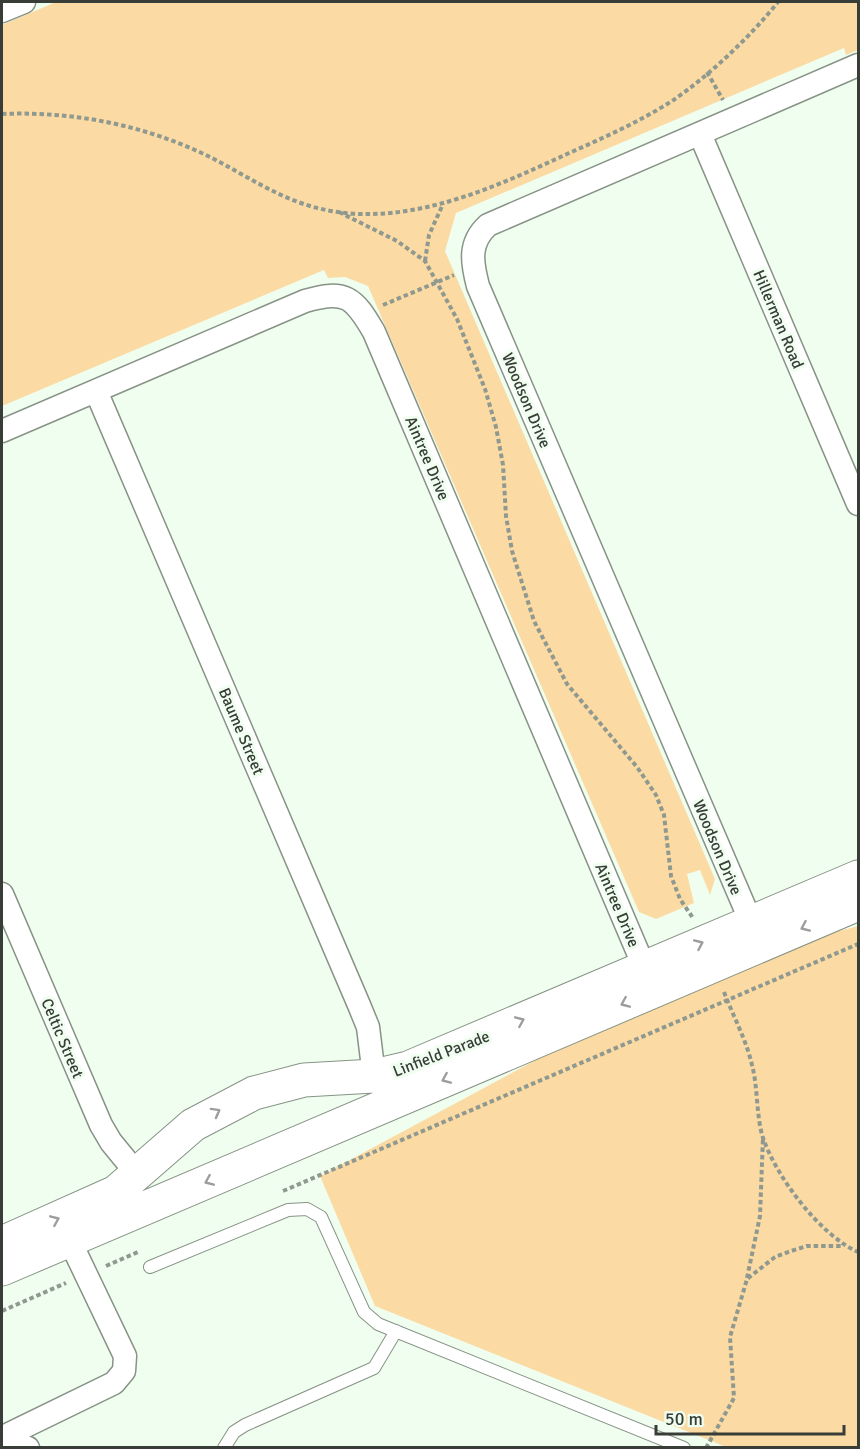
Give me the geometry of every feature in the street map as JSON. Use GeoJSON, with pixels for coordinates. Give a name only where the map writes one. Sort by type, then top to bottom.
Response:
{"type":"FeatureCollection","features":[{"type":"Feature","properties":{"kind":"street"},"geometry":{"type":"LineString","coordinates":[[2,11],[24,2]]}},
{"type":"Feature","properties":{"kind":"street","name":"Woodson Drive"},"geometry":{"type":"LineString","coordinates":[[756,934],[478,286],[473,266],[475,241],[488,225],[858,65]]}},
{"type":"Feature","properties":{"kind":"street","name":"Hillerman Road"},"geometry":{"type":"LineString","coordinates":[[700,134],[858,504]]}},
{"type":"Feature","properties":{"kind":"street","name":"Aintree Drive"},"geometry":{"type":"LineString","coordinates":[[2,431],[323,296],[342,296],[357,304],[374,332],[645,969]]}},
{"type":"Feature","properties":{"kind":"street","name":"Baume Street"},"geometry":{"type":"LineString","coordinates":[[96,391],[368,1027],[374,1076]]}},
{"type":"Feature","properties":{"kind":"street","name":"Linfield Parade"},"geometry":{"type":"LineString","coordinates":[[756,934],[858,877]]}},
{"type":"Feature","properties":{"kind":"street","name":"Celtic Street"},"geometry":{"type":"LineString","coordinates":[[2,894],[99,1120],[111,1142],[138,1174]]}},
{"type":"Feature","properties":{"kind":"street","name":"Linfield Parade"},"geometry":{"type":"LineString","coordinates":[[2,1269],[708,954],[756,934],[858,904]]}},
{"type":"Feature","properties":{"kind":"street","name":"Linfield Parade"},"geometry":{"type":"LineString","coordinates":[[2,1243],[116,1192],[193,1125],[254,1093],[304,1080],[374,1076],[408,1068],[645,969],[708,954]]}},
{"type":"Feature","properties":{"kind":"street"},"geometry":{"type":"LineString","coordinates":[[2,1438],[114,1383],[124,1371],[125,1356],[69,1239]]}},
{"type":"Feature","properties":{"kind":"street"},"geometry":{"type":"LineString","coordinates":[[2,1438],[28,1448]]}},
{"type":"Feature","properties":{"kind":"lane"},"geometry":{"type":"LineString","coordinates":[[150,1267],[274,1215],[288,1210],[307,1209],[321,1217],[364,1312],[378,1324],[684,1448]]}},
{"type":"Feature","properties":{"kind":"lane"},"geometry":{"type":"LineString","coordinates":[[224,1448],[234,1432],[245,1425],[374,1368],[396,1331]]}},
{"type":"Feature","properties":{"kind":"path"},"geometry":{"type":"LineString","coordinates":[[339,212],[393,211],[444,203],[498,186],[635,124],[674,99],[707,72],[778,2]]}},
{"type":"Feature","properties":{"kind":"path"},"geometry":{"type":"LineString","coordinates":[[707,72],[732,120]]}},
{"type":"Feature","properties":{"kind":"path"},"geometry":{"type":"LineString","coordinates":[[2,114],[52,113],[120,125],[187,147],[289,199],[339,212],[397,241],[425,261],[438,283],[467,340],[485,389],[503,465],[506,516],[512,551],[534,621],[567,684],[637,767],[656,795],[664,815],[671,876],[708,954],[752,1064],[763,1137],[760,1216],[747,1279],[730,1337],[734,1398],[706,1448]]}},
{"type":"Feature","properties":{"kind":"path"},"geometry":{"type":"LineString","coordinates":[[425,261],[429,235],[444,203]]}},
{"type":"Feature","properties":{"kind":"path"},"geometry":{"type":"LineString","coordinates":[[363,313],[438,283],[473,266]]}},
{"type":"Feature","properties":{"kind":"path"},"geometry":{"type":"LineString","coordinates":[[276,1194],[858,944]]}},
{"type":"Feature","properties":{"kind":"path"},"geometry":{"type":"LineString","coordinates":[[763,1137],[779,1169],[815,1220],[844,1246],[858,1252]]}},
{"type":"Feature","properties":{"kind":"path"},"geometry":{"type":"LineString","coordinates":[[747,1279],[775,1257],[791,1251],[807,1246],[844,1246]]}},
{"type":"Feature","properties":{"kind":"path"},"geometry":{"type":"LineString","coordinates":[[2,1311],[149,1248]]}},
{"type":"Feature","properties":{"kind":"shaded area"},"geometry":{"type":"Polygon","coordinates":[[[56,2],[858,2],[858,50],[846,55],[844,48],[456,213],[445,251],[715,879],[710,895],[700,870],[687,874],[694,903],[656,919],[639,912],[368,286],[345,277],[328,278],[324,270],[2,406],[2,25],[56,2]]]}},
{"type":"Feature","properties":{"kind":"shaded area"},"geometry":{"type":"Polygon","coordinates":[[[858,926],[858,1447],[726,1447],[375,1306],[320,1176],[713,965],[858,926]]]}}]}
